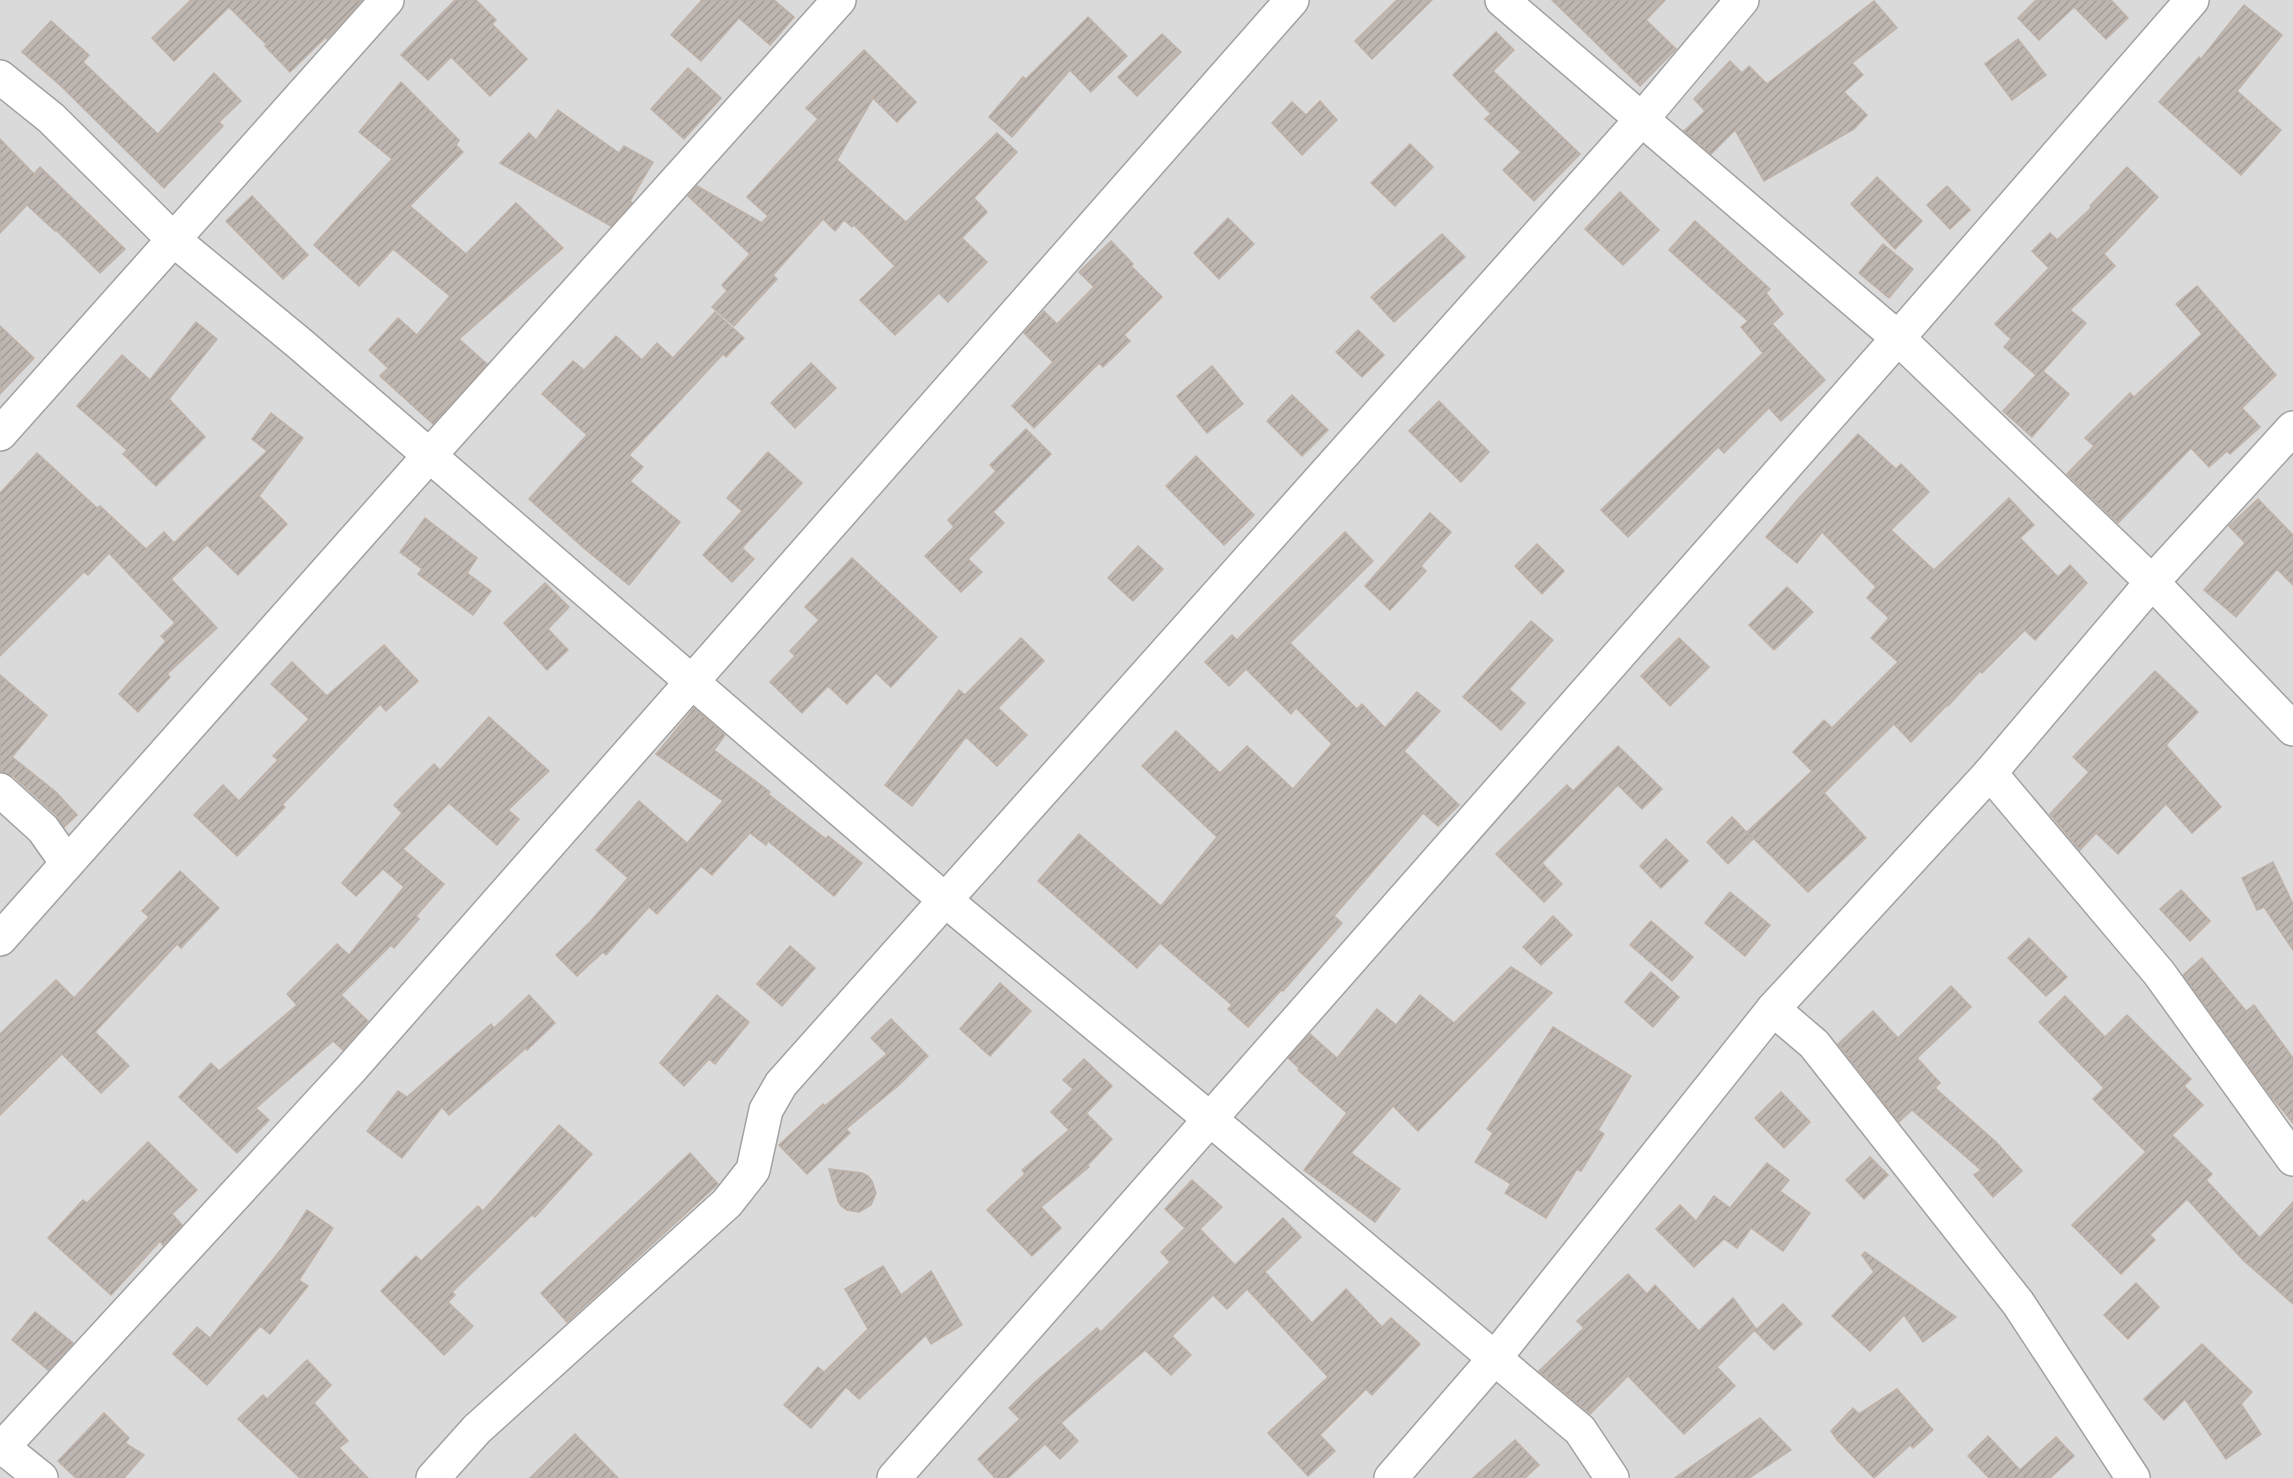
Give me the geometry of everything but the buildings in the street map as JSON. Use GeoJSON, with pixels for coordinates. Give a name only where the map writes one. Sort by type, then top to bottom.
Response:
{"type":"FeatureCollection","features":[{"type":"Feature","properties":{"kind":"street"},"geometry":{"type":"LineString","coordinates":[[0,434],[387,0]]}},
{"type":"Feature","properties":{"kind":"street"},"geometry":{"type":"LineString","coordinates":[[0,939],[429,456],[839,0]]}},
{"type":"Feature","properties":{"kind":"street"},"geometry":{"type":"LineString","coordinates":[[41,1478],[1,1447],[350,1070],[1292,0]]}},
{"type":"Feature","properties":{"kind":"street"},"geometry":{"type":"LineString","coordinates":[[1502,0],[1898,338],[2152,582],[2293,729]]}},
{"type":"Feature","properties":{"kind":"street"},"geometry":{"type":"LineString","coordinates":[[434,1478],[477,1429],[727,1203],[753,1170],[766,1110],[781,1084],[1641,120],[1742,0]]}},
{"type":"Feature","properties":{"kind":"street"},"geometry":{"type":"LineString","coordinates":[[894,1478],[1898,338],[2192,0]]}},
{"type":"Feature","properties":{"kind":"street"},"geometry":{"type":"LineString","coordinates":[[0,77],[51,118],[174,240],[299,343],[945,900],[1580,1430],[1612,1478]]}},
{"type":"Feature","properties":{"kind":"street"},"geometry":{"type":"LineString","coordinates":[[1391,1478],[1494,1359],[1773,1009],[1989,773],[2152,582],[2293,428]]}},
{"type":"Feature","properties":{"kind":"street"},"geometry":{"type":"LineString","coordinates":[[1989,773],[2159,973],[2293,1159]]}},
{"type":"Feature","properties":{"kind":"street"},"geometry":{"type":"LineString","coordinates":[[0,790],[43,829],[67,863]]}},
{"type":"Feature","properties":{"kind":"street"},"geometry":{"type":"LineString","coordinates":[[1773,1009],[1814,1044],[2018,1303],[2133,1478]]}},
{"type":"Feature","properties":{"kind":"shaded area"},"geometry":{"type":"Polygon","coordinates":[[[0,0],[2293,0],[2293,1478],[0,1478],[0,0]]]}}]}
